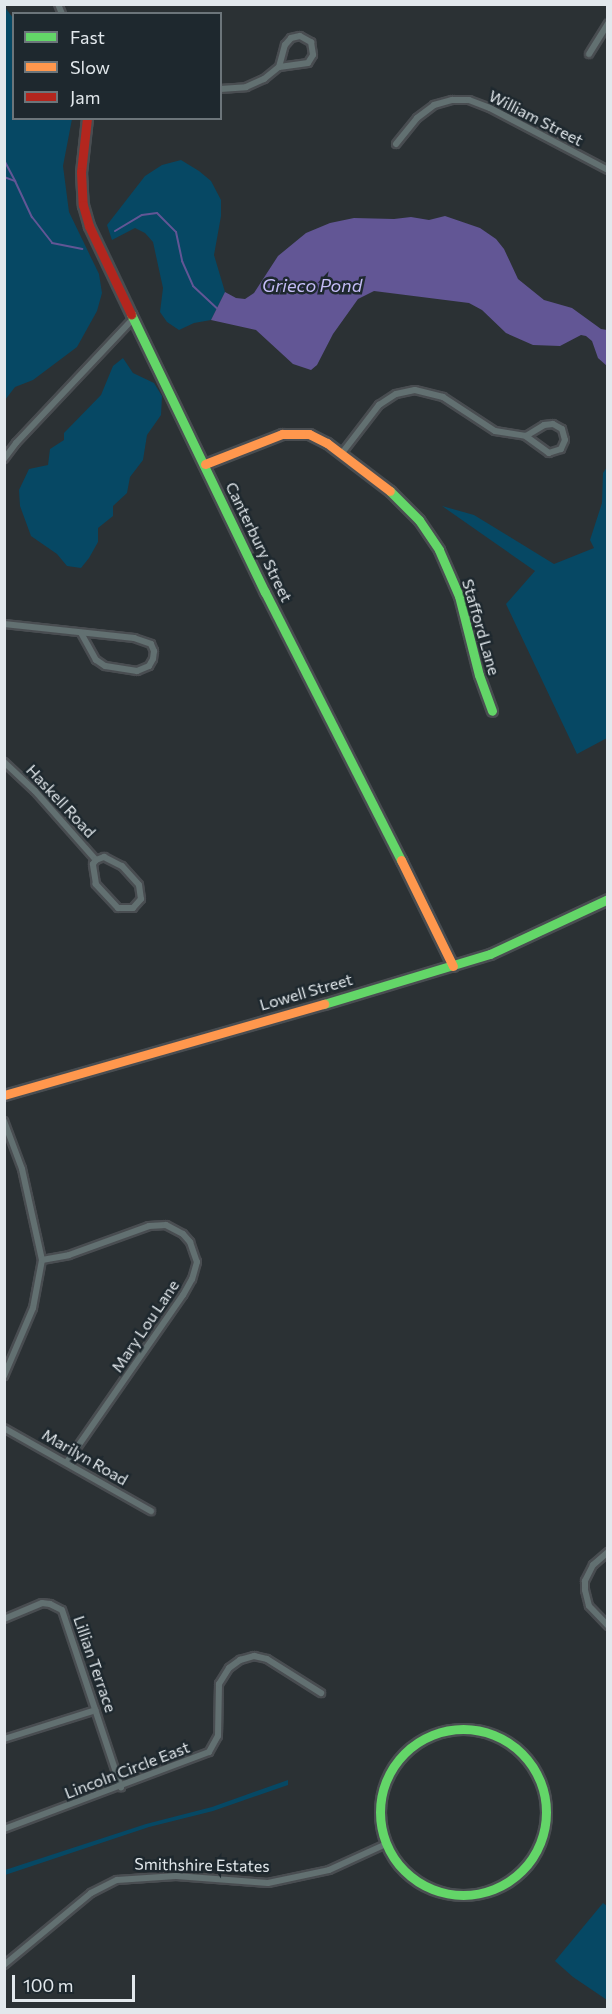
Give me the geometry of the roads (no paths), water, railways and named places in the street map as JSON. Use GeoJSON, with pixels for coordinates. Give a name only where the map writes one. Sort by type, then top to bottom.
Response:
{"type":"FeatureCollection","features":[{"type":"Feature","properties":{"kind":"street"},"geometry":{"type":"LineString","coordinates":[[589,54],[608,24]]}},
{"type":"Feature","properties":{"kind":"street"},"geometry":{"type":"LineString","coordinates":[[222,89],[256,84],[279,67],[308,63],[313,55],[311,42],[300,36],[288,40],[279,67]]}},
{"type":"Feature","properties":{"kind":"street","name":"William Street"},"geometry":{"type":"LineString","coordinates":[[396,144],[417,118],[434,105],[452,100],[469,100],[490,108],[608,170]]}},
{"type":"Feature","properties":{"kind":"street","name":"Canterbury Street"},"geometry":{"type":"LineString","coordinates":[[87,120],[81,172],[83,206],[89,226],[265,592],[324,705],[453,966]]}},
{"type":"Feature","properties":{"kind":"street"},"geometry":{"type":"LineString","coordinates":[[4,459],[16,443],[134,318]]}},
{"type":"Feature","properties":{"kind":"street"},"geometry":{"type":"LineString","coordinates":[[342,453],[379,405],[396,394],[415,390],[443,397],[495,431],[526,436],[549,453],[561,449],[565,440],[562,429],[550,424],[526,436]]}},
{"type":"Feature","properties":{"kind":"street","name":"Stafford Lane"},"geometry":{"type":"LineString","coordinates":[[205,464],[282,434],[309,434],[342,453],[409,509],[439,550],[459,596],[478,675],[492,711]]}},
{"type":"Feature","properties":{"kind":"street"},"geometry":{"type":"LineString","coordinates":[[4,624],[142,640],[152,646],[153,659],[148,666],[137,670],[105,666],[96,660],[81,633]]}},
{"type":"Feature","properties":{"kind":"street","name":"Haskell Road"},"geometry":{"type":"LineString","coordinates":[[4,762],[34,791],[96,860]]}},
{"type":"Feature","properties":{"kind":"street","name":"Haskell Road"},"geometry":{"type":"LineString","coordinates":[[104,857],[113,860],[130,874],[141,890],[141,899],[136,905],[123,909],[104,894],[93,877],[96,860],[104,857]]}},
{"type":"Feature","properties":{"kind":"street","name":"Lowell Street"},"geometry":{"type":"LineString","coordinates":[[4,1095],[490,954],[608,899]]}},
{"type":"Feature","properties":{"kind":"street"},"geometry":{"type":"LineString","coordinates":[[4,1121],[22,1169],[42,1260],[33,1308],[4,1376]]}},
{"type":"Feature","properties":{"kind":"street","name":"Mary Lou Lane"},"geometry":{"type":"LineString","coordinates":[[42,1260],[69,1254],[149,1226],[166,1224],[176,1228],[190,1242],[197,1262],[192,1279],[183,1295],[67,1462]]}},
{"type":"Feature","properties":{"kind":"street","name":"Marilyn Road"},"geometry":{"type":"LineString","coordinates":[[4,1428],[151,1511]]}},
{"type":"Feature","properties":{"kind":"street"},"geometry":{"type":"LineString","coordinates":[[608,1552],[592,1565],[585,1581],[589,1606],[608,1626]]}},
{"type":"Feature","properties":{"kind":"street","name":"Lillian Terrace"},"geometry":{"type":"LineString","coordinates":[[4,1619],[42,1603],[57,1606],[62,1610],[121,1787]]}},
{"type":"Feature","properties":{"kind":"street","name":"Lincoln Circle East"},"geometry":{"type":"LineString","coordinates":[[4,1829],[121,1787],[209,1752],[218,1736],[219,1684],[229,1668],[240,1660],[254,1656],[267,1659],[321,1693]]}},
{"type":"Feature","properties":{"kind":"street"},"geometry":{"type":"LineString","coordinates":[[4,1740],[96,1710]]}},
{"type":"Feature","properties":{"kind":"street"},"geometry":{"type":"LineString","coordinates":[[463,1728],[495,1735],[522,1753],[540,1780],[546,1819],[540,1844],[517,1875],[495,1889],[456,1895],[431,1889],[404,1871],[386,1844],[379,1812],[385,1780],[399,1757],[413,1744],[430,1734],[463,1728]]}},
{"type":"Feature","properties":{"kind":"street","name":"Smithshire Estates"},"geometry":{"type":"LineString","coordinates":[[4,1965],[91,1893],[117,1880],[176,1876],[268,1883],[329,1870],[386,1844]]}},
{"type":"Feature","properties":{"kind":"water","name":"Grieco Pond"},"geometry":{"type":"Polygon","coordinates":[[[445,216],[480,228],[496,239],[504,249],[518,279],[544,300],[572,308],[601,329],[607,330],[607,366],[598,358],[592,341],[586,336],[581,335],[560,346],[533,345],[506,333],[482,310],[469,303],[374,291],[358,299],[333,334],[317,365],[311,370],[293,364],[256,330],[211,320],[225,292],[236,298],[245,299],[254,293],[278,256],[306,233],[330,223],[354,218],[411,217],[429,220],[445,216]]]}},
{"type":"Feature","properties":{"kind":"waterway"},"geometry":{"type":"LineString","coordinates":[[4,160],[15,181]]}},
{"type":"Feature","properties":{"kind":"waterway"},"geometry":{"type":"LineString","coordinates":[[4,177],[15,181],[32,217],[52,243],[82,249]]}},
{"type":"Feature","properties":{"kind":"waterway"},"geometry":{"type":"LineString","coordinates":[[115,231],[142,215],[157,213],[176,232],[182,261],[193,286],[217,308]]}}]}
